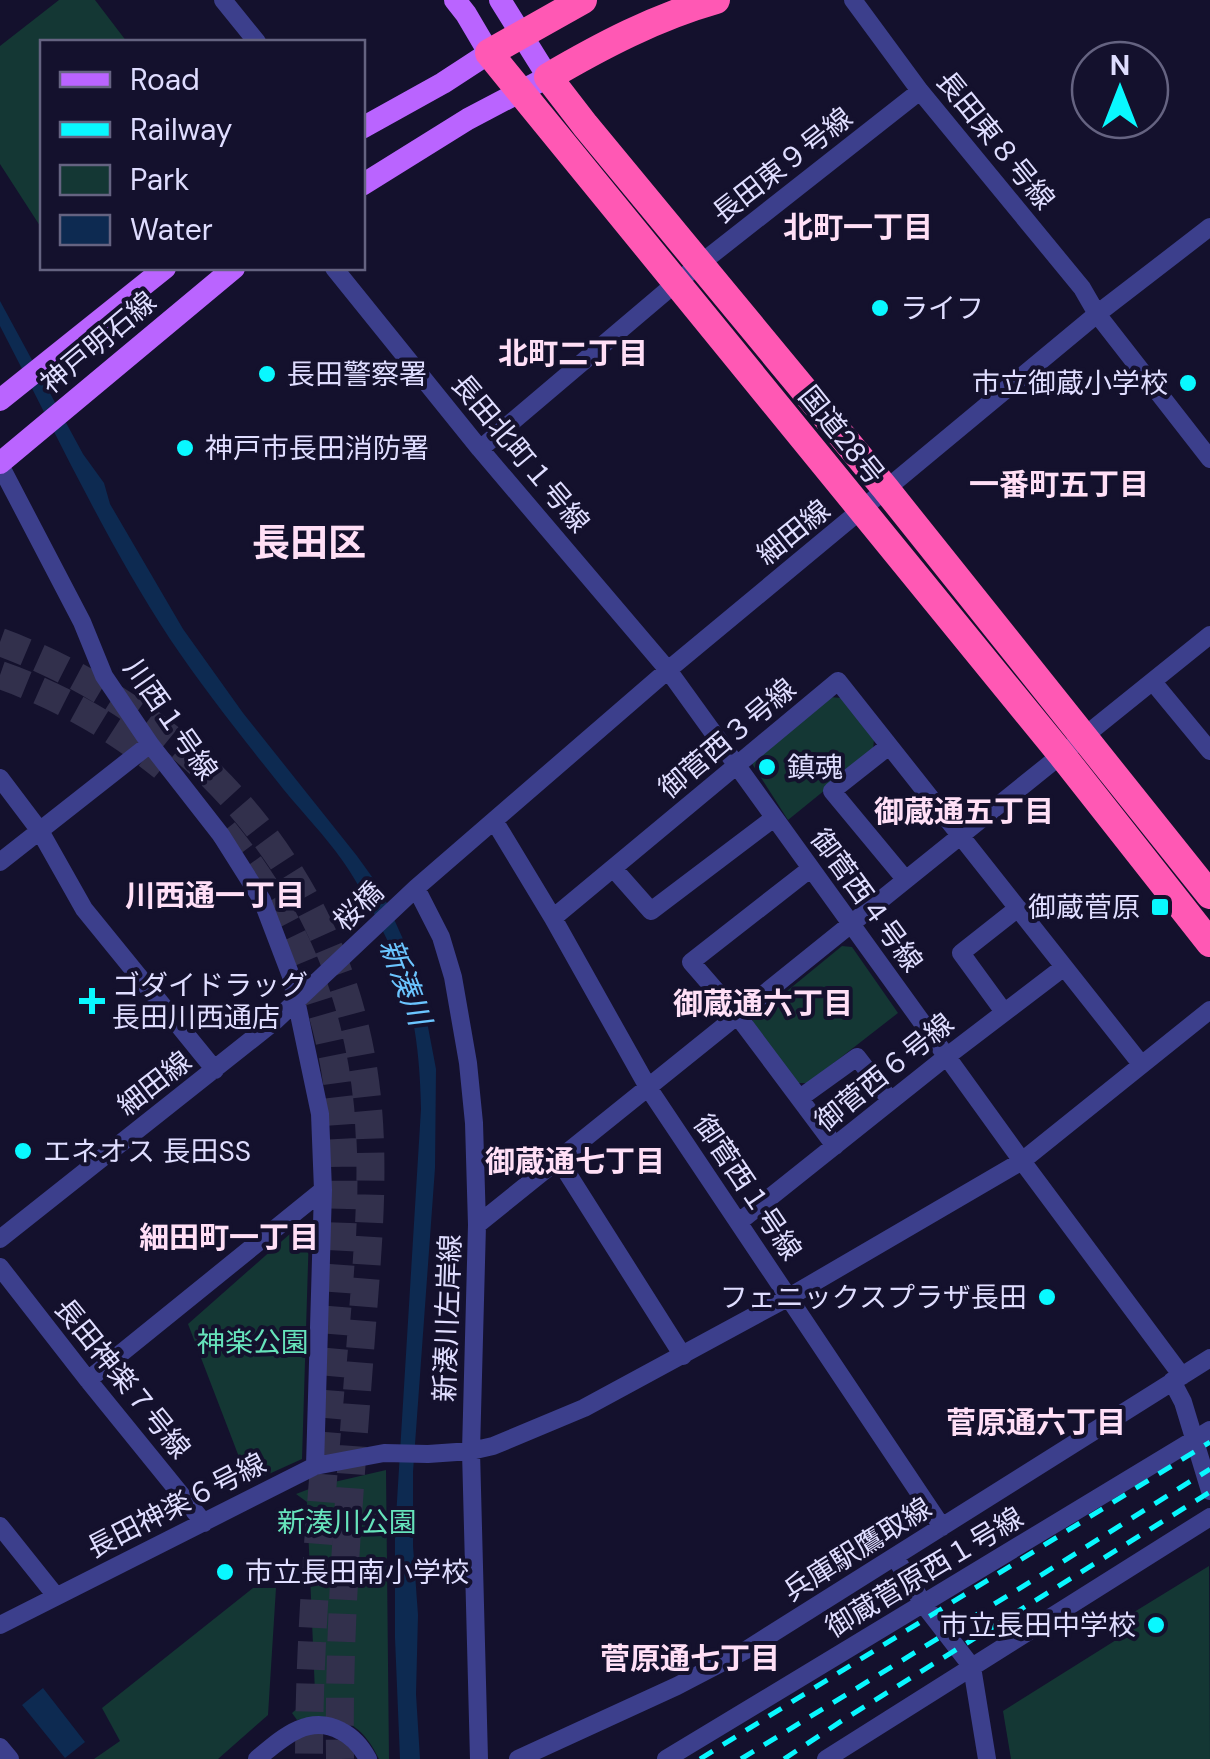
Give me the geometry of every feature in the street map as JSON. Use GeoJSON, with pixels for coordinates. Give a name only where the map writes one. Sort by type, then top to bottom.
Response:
{"type":"FeatureCollection","features":[{"type":"Feature","properties":{"kind":"highway"},"geometry":{"type":"LineString","coordinates":[[489,53],[583,0]]}},
{"type":"Feature","properties":{"kind":"highway"},"geometry":{"type":"LineString","coordinates":[[548,77],[676,11],[716,0]]}},
{"type":"Feature","properties":{"kind":"highway","name":"国道28号"},"geometry":{"type":"LineString","coordinates":[[489,53],[1062,754],[1210,944]]}},
{"type":"Feature","properties":{"kind":"highway","name":"国道28号"},"geometry":{"type":"LineString","coordinates":[[548,77],[885,488],[1210,894]]}},
{"type":"Feature","properties":{"kind":"main road"},"geometry":{"type":"LineString","coordinates":[[365,126],[489,53],[455,0]]}},
{"type":"Feature","properties":{"kind":"main road"},"geometry":{"type":"LineString","coordinates":[[365,183],[468,118],[548,77],[500,0]]}},
{"type":"Feature","properties":{"kind":"main road","name":"神戸明石線"},"geometry":{"type":"LineString","coordinates":[[0,400],[162,270]]}},
{"type":"Feature","properties":{"kind":"main road","name":"神戸明石線"},"geometry":{"type":"LineString","coordinates":[[5,459],[232,270]]}},
{"type":"Feature","properties":{"kind":"street"},"geometry":{"type":"LineString","coordinates":[[223,0],[255,40]]}},
{"type":"Feature","properties":{"kind":"street","name":"長田東８号線"},"geometry":{"type":"LineString","coordinates":[[853,0],[920,91],[1082,288],[1097,314],[1210,459]]}},
{"type":"Feature","properties":{"kind":"street","name":"長田東９号線"},"geometry":{"type":"LineString","coordinates":[[480,449],[678,282],[920,91]]}},
{"type":"Feature","properties":{"kind":"street","name":"細田線"},"geometry":{"type":"LineString","coordinates":[[416,888],[668,670],[862,512],[885,488],[1210,226]]}},
{"type":"Feature","properties":{"kind":"street","name":"長田北町１号線"},"geometry":{"type":"LineString","coordinates":[[336,270],[480,449],[668,670]]}},
{"type":"Feature","properties":{"kind":"street","name":"川西１号線"},"geometry":{"type":"LineString","coordinates":[[5,459],[104,676],[150,744],[221,835],[262,900],[291,976],[320,1114],[323,1190],[316,1466]]}},
{"type":"Feature","properties":{"kind":"street"},"geometry":{"type":"LineString","coordinates":[[477,1224],[1210,635]]}},
{"type":"Feature","properties":{"kind":"street","name":"御菅西４号線"},"geometry":{"type":"LineString","coordinates":[[668,670],[1177,1379],[1183,1402],[1202,1435],[1210,1491]]}},
{"type":"Feature","properties":{"kind":"street","name":"御菅西３号線"},"geometry":{"type":"LineString","coordinates":[[553,918],[838,682],[1141,1064]]}},
{"type":"Feature","properties":{"kind":"street"},"geometry":{"type":"LineString","coordinates":[[1153,682],[1210,751]]}},
{"type":"Feature","properties":{"kind":"street"},"geometry":{"type":"LineString","coordinates":[[0,862],[150,744]]}},
{"type":"Feature","properties":{"kind":"street"},"geometry":{"type":"LineString","coordinates":[[890,746],[832,790],[905,879]]}},
{"type":"Feature","properties":{"kind":"street"},"geometry":{"type":"LineString","coordinates":[[0,778],[40,831],[84,909],[215,1070]]}},
{"type":"Feature","properties":{"kind":"street"},"geometry":{"type":"LineString","coordinates":[[613,868],[651,911],[774,818]]}},
{"type":"Feature","properties":{"kind":"street","name":"御菅西１号線"},"geometry":{"type":"LineString","coordinates":[[495,822],[649,1089],[789,1298],[1022,1161],[1210,1010]]}},
{"type":"Feature","properties":{"kind":"street"},"geometry":{"type":"LineString","coordinates":[[810,868],[692,962],[737,1015],[835,1146]]}},
{"type":"Feature","properties":{"kind":"street","name":"桜橋"},"geometry":{"type":"LineString","coordinates":[[337,964],[416,888]]}},
{"type":"Feature","properties":{"kind":"street","name":"新湊川左岸線"},"geometry":{"type":"LineString","coordinates":[[416,888],[441,937],[453,977],[474,1123],[477,1224],[470,1452],[480,1759]]}},
{"type":"Feature","properties":{"kind":"street"},"geometry":{"type":"LineString","coordinates":[[1004,1012],[961,953],[1018,908]]}},
{"type":"Feature","properties":{"kind":"street","name":"細田線"},"geometry":{"type":"LineString","coordinates":[[0,1239],[215,1070],[298,1002],[337,964]]}},
{"type":"Feature","properties":{"kind":"street","name":"御菅西６号線"},"geometry":{"type":"LineString","coordinates":[[740,1222],[1064,967]]}},
{"type":"Feature","properties":{"kind":"street"},"geometry":{"type":"LineString","coordinates":[[800,1098],[856,1057],[891,1101]]}},
{"type":"Feature","properties":{"kind":"street"},"geometry":{"type":"LineString","coordinates":[[559,1160],[683,1356]]}},
{"type":"Feature","properties":{"kind":"street"},"geometry":{"type":"LineString","coordinates":[[88,1380],[323,1190]]}},
{"type":"Feature","properties":{"kind":"street","name":"長田神楽７号線"},"geometry":{"type":"LineString","coordinates":[[0,1267],[204,1522]]}},
{"type":"Feature","properties":{"kind":"street"},"geometry":{"type":"LineString","coordinates":[[789,1298],[942,1527]]}},
{"type":"Feature","properties":{"kind":"street","name":"長田神楽６号線"},"geometry":{"type":"LineString","coordinates":[[0,1624],[316,1466],[384,1452],[470,1452],[493,1446],[584,1408],[789,1298]]}},
{"type":"Feature","properties":{"kind":"street","name":"兵庫駅鷹取線"},"geometry":{"type":"LineString","coordinates":[[518,1759],[724,1663],[1210,1358]]}},
{"type":"Feature","properties":{"kind":"street","name":"御蔵菅原西１号線"},"geometry":{"type":"LineString","coordinates":[[666,1759],[1202,1435]]}},
{"type":"Feature","properties":{"kind":"street"},"geometry":{"type":"LineString","coordinates":[[826,1759],[1210,1517]]}},
{"type":"Feature","properties":{"kind":"street"},"geometry":{"type":"LineString","coordinates":[[0,1526],[56,1596]]}},
{"type":"Feature","properties":{"kind":"street"},"geometry":{"type":"LineString","coordinates":[[895,1557],[924,1605],[972,1667],[987,1759]]}},
{"type":"Feature","properties":{"kind":"street"},"geometry":{"type":"LineString","coordinates":[[256,1759],[300,1727],[328,1724],[351,1736],[368,1759]]}},
{"type":"Feature","properties":{"kind":"street"},"geometry":{"type":"LineString","coordinates":[[0,1747],[10,1759]]}},
{"type":"Feature","properties":{"kind":"green space"},"geometry":{"type":"Polygon","coordinates":[[[59,0],[95,0],[125,40],[40,40],[40,226],[0,164],[0,46],[59,0]]]}},
{"type":"Feature","properties":{"kind":"green space"},"geometry":{"type":"Polygon","coordinates":[[[829,697],[842,698],[874,739],[873,751],[788,820],[751,762],[829,697]]]}},
{"type":"Feature","properties":{"kind":"green space"},"geometry":{"type":"Polygon","coordinates":[[[842,946],[852,947],[898,1013],[808,1083],[798,1083],[752,1024],[753,1019],[842,946]]]}},
{"type":"Feature","properties":{"kind":"green space","name":"神楽公園"},"geometry":{"type":"Polygon","coordinates":[[[300,1225],[309,1232],[302,1459],[249,1483],[188,1324],[300,1225]]]}},
{"type":"Feature","properties":{"kind":"green space","name":"新湊川公園"},"geometry":{"type":"Polygon","coordinates":[[[386,1470],[389,1759],[379,1759],[364,1736],[346,1722],[324,1717],[297,1720],[292,1713],[315,1693],[307,1502],[296,1494],[386,1470]]]}},
{"type":"Feature","properties":{"kind":"green space","name":"市立長田中学校"},"geometry":{"type":"Polygon","coordinates":[[[1209,1566],[1210,1759],[1011,1759],[1003,1711],[1132,1630],[1126,1617],[1209,1566]]]}},
{"type":"Feature","properties":{"kind":"green space"},"geometry":{"type":"Polygon","coordinates":[[[253,1588],[276,1588],[268,1715],[218,1759],[94,1759],[120,1741],[102,1708],[253,1588]]]}},
{"type":"Feature","properties":{"kind":"water","name":"新湊川"},"geometry":{"type":"Polygon","coordinates":[[[0,301],[183,629],[243,713],[380,888],[421,990],[436,1069],[435,1168],[413,1472],[420,1759],[400,1759],[395,1638],[395,1534],[421,1109],[416,1041],[406,991],[383,931],[350,872],[211,697],[146,601],[0,326],[0,301]]]}},
{"type":"Feature","properties":{"kind":"water"},"geometry":{"type":"Polygon","coordinates":[[[43,1688],[85,1742],[65,1758],[22,1705],[43,1688]]]}},
{"type":"Feature","properties":{"kind":"tunnel"},"geometry":{"type":"LineString","coordinates":[[0,642],[67,671],[129,708],[186,751],[236,801],[279,857],[315,919],[343,985],[361,1056],[370,1166],[343,1606],[340,1759]]}},
{"type":"Feature","properties":{"kind":"tunnel"},"geometry":{"type":"LineString","coordinates":[[0,675],[86,714],[163,767]]}},
{"type":"Feature","properties":{"kind":"tunnel"},"geometry":{"type":"LineString","coordinates":[[224,831],[272,898],[306,965],[327,1032],[339,1100],[342,1241],[316,1577],[309,1759]]}},
{"type":"Feature","properties":{"kind":"railway"},"geometry":{"type":"LineString","coordinates":[[700,1759],[1210,1442]]}},
{"type":"Feature","properties":{"kind":"railway"},"geometry":{"type":"LineString","coordinates":[[741,1759],[1210,1469]]}},
{"type":"Feature","properties":{"kind":"railway"},"geometry":{"type":"LineString","coordinates":[[784,1759],[1210,1492]]}},
{"type":"Feature","properties":{"kind":"place","name":"ライフ"},"geometry":{"type":"Point","coordinates":[880,308]}},
{"type":"Feature","properties":{"kind":"place","name":"長田警察署"},"geometry":{"type":"Point","coordinates":[267,374]}},
{"type":"Feature","properties":{"kind":"place","name":"市立御蔵小学校"},"geometry":{"type":"Point","coordinates":[1188,383]}},
{"type":"Feature","properties":{"kind":"place","name":"神戸市長田消防署"},"geometry":{"type":"Point","coordinates":[185,448]}},
{"type":"Feature","properties":{"kind":"place","name":"鎮魂"},"geometry":{"type":"Point","coordinates":[767,767]}},
{"type":"Feature","properties":{"kind":"place","name":"御蔵菅原"},"geometry":{"type":"Point","coordinates":[1160,907]}},
{"type":"Feature","properties":{"kind":"place","name":"ゴダイドラッグ 長田川西通店"},"geometry":{"type":"Point","coordinates":[92,1001]}},
{"type":"Feature","properties":{"kind":"place","name":"エネオス 長田SS"},"geometry":{"type":"Point","coordinates":[23,1151]}},
{"type":"Feature","properties":{"kind":"place","name":"フェニックスプラザ長田"},"geometry":{"type":"Point","coordinates":[1047,1297]}},
{"type":"Feature","properties":{"kind":"place","name":"市立長田南小学校"},"geometry":{"type":"Point","coordinates":[225,1572]}},
{"type":"Feature","properties":{"kind":"place","name":"市立長田中学校"},"geometry":{"type":"Point","coordinates":[1156,1625]}},
{"type":"Feature","properties":{"kind":"district","name":"北町一丁目"},"geometry":{"type":"Point","coordinates":[858,228]}},
{"type":"Feature","properties":{"kind":"district","name":"北町二丁目"},"geometry":{"type":"Point","coordinates":[573,354]}},
{"type":"Feature","properties":{"kind":"district","name":"一番町五丁目"},"geometry":{"type":"Point","coordinates":[1059,485]}},
{"type":"Feature","properties":{"kind":"district","name":"長田区"},"geometry":{"type":"Point","coordinates":[309,543]}},
{"type":"Feature","properties":{"kind":"district","name":"御蔵通五丁目"},"geometry":{"type":"Point","coordinates":[964,812]}},
{"type":"Feature","properties":{"kind":"district","name":"川西通一丁目"},"geometry":{"type":"Point","coordinates":[215,896]}},
{"type":"Feature","properties":{"kind":"district","name":"御蔵通六丁目"},"geometry":{"type":"Point","coordinates":[763,1004]}},
{"type":"Feature","properties":{"kind":"district","name":"御蔵通七丁目"},"geometry":{"type":"Point","coordinates":[575,1162]}},
{"type":"Feature","properties":{"kind":"district","name":"細田町一丁目"},"geometry":{"type":"Point","coordinates":[229,1238]}},
{"type":"Feature","properties":{"kind":"district","name":"菅原通六丁目"},"geometry":{"type":"Point","coordinates":[1036,1423]}},
{"type":"Feature","properties":{"kind":"district","name":"菅原通七丁目"},"geometry":{"type":"Point","coordinates":[690,1659]}}]}
